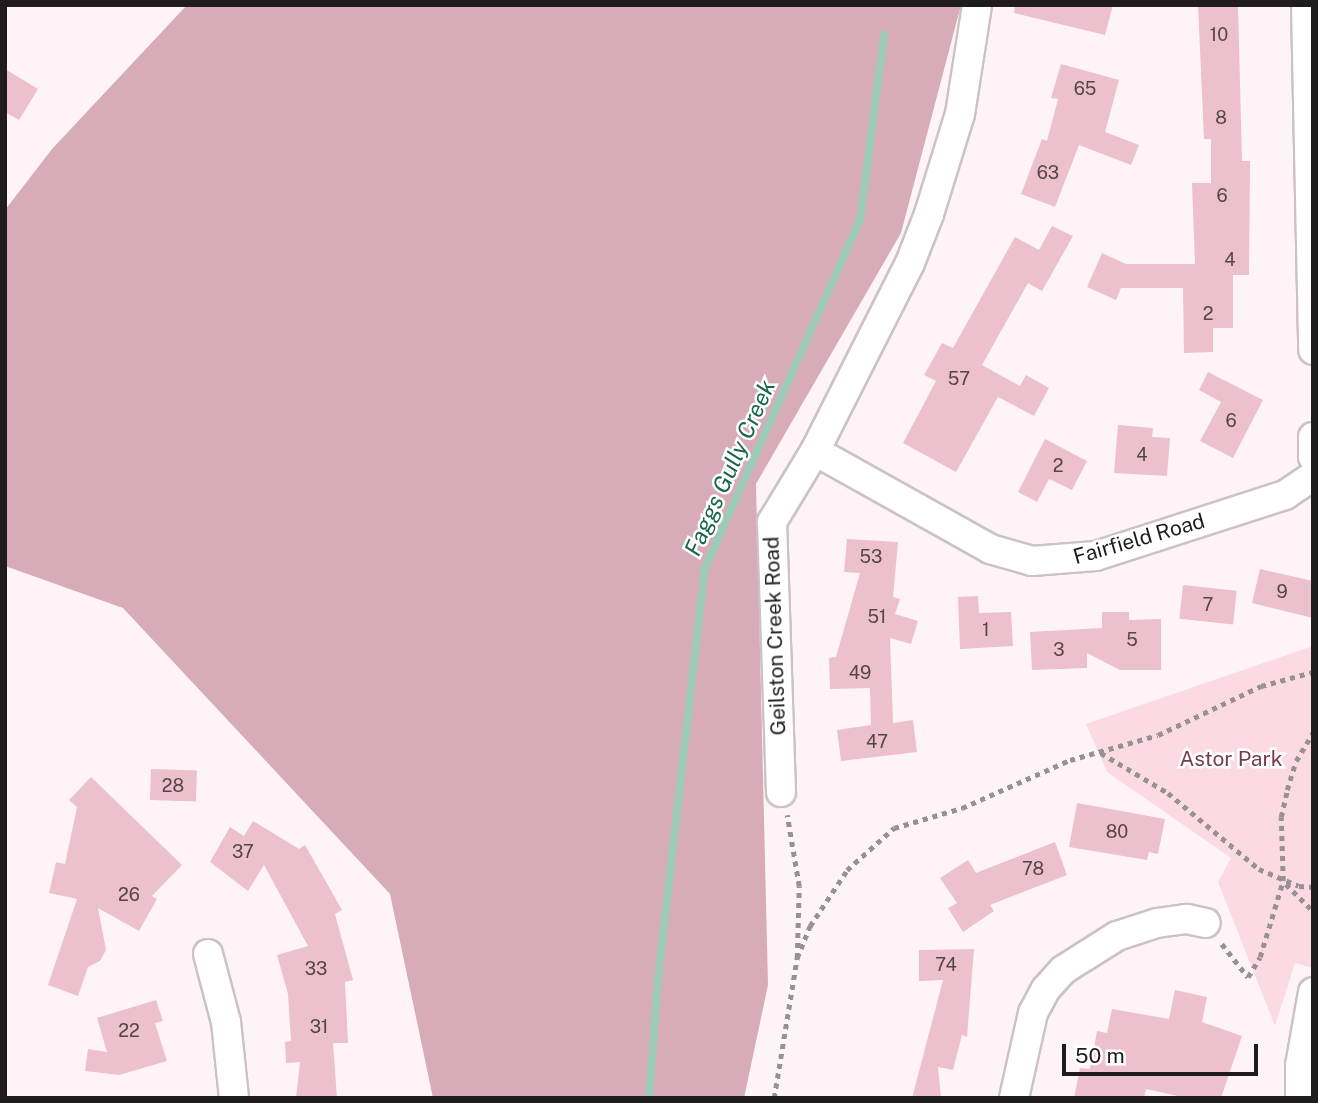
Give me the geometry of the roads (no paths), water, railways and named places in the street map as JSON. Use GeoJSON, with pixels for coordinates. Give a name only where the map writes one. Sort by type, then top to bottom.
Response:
{"type":"FeatureCollection","features":[{"type":"Feature","properties":{"kind":"street","name":"Geilston Creek Road"},"geometry":{"type":"LineString","coordinates":[[780,792],[770,542],[782,500],[815,451],[909,263],[929,214],[960,114],[977,5]]}},
{"type":"Feature","properties":{"kind":"street"},"geometry":{"type":"LineString","coordinates":[[1306,5],[1313,350]]}},
{"type":"Feature","properties":{"kind":"street"},"geometry":{"type":"LineString","coordinates":[[1313,437],[1313,457]]}},
{"type":"Feature","properties":{"kind":"street","name":"Fairfield Road"},"geometry":{"type":"LineString","coordinates":[[815,451],[990,549],[1032,561],[1096,556],[1285,495],[1313,476]]}},
{"type":"Feature","properties":{"kind":"street"},"geometry":{"type":"LineString","coordinates":[[1014,1098],[1033,1013],[1045,989],[1063,970],[1094,948],[1157,923],[1187,919],[1206,923]]}},
{"type":"Feature","properties":{"kind":"street"},"geometry":{"type":"LineString","coordinates":[[208,954],[226,1022],[234,1098]]}},
{"type":"Feature","properties":{"kind":"street"},"geometry":{"type":"LineString","coordinates":[[1300,1098],[1300,1066],[1313,992]]}},
{"type":"Feature","properties":{"kind":"waterway","name":"Faggs Gully Creek"},"geometry":{"type":"LineString","coordinates":[[649,1098],[658,978],[705,568],[860,220],[884,35]]}},
{"type":"Feature","properties":{"kind":"park label","name":"Astor Park"},"geometry":{"type":"Point","coordinates":[1231,759]}}]}
